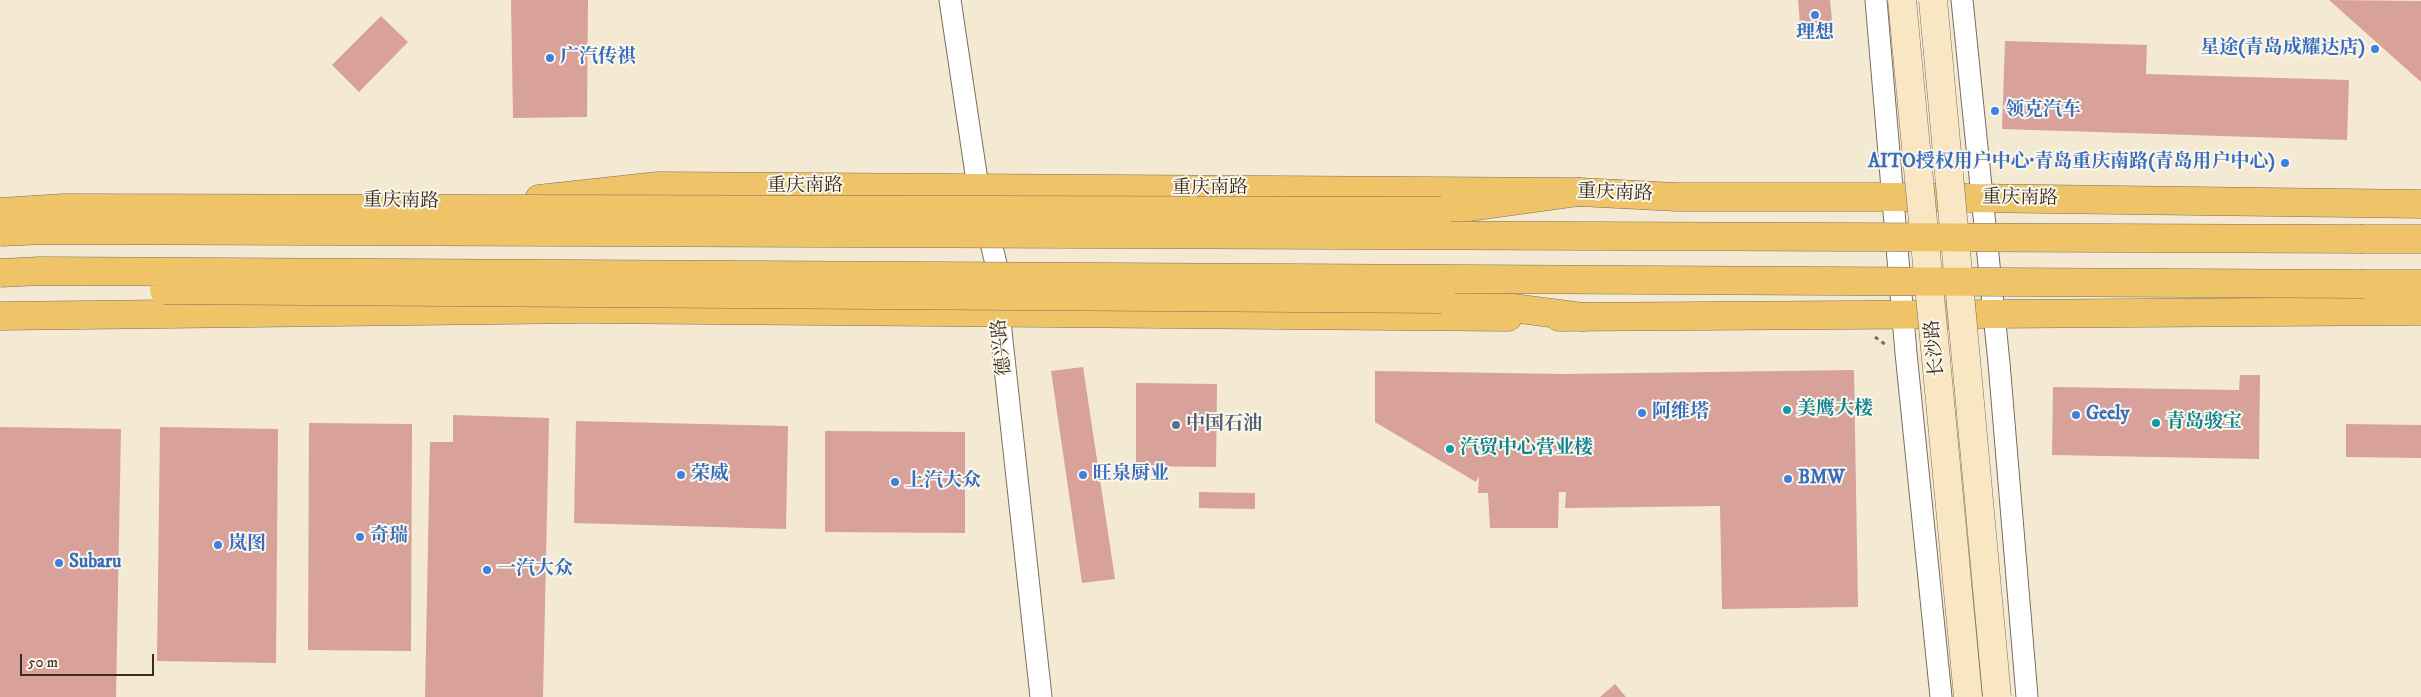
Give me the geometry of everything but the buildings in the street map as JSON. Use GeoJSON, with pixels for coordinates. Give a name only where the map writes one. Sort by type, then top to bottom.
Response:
{"type":"FeatureCollection","features":[{"type":"Feature","properties":{"kind":"main road","name":"长沙路"},"geometry":{"type":"LineString","coordinates":[[1902,0],[1968,697]]}},
{"type":"Feature","properties":{"kind":"main road","name":"长沙路"},"geometry":{"type":"LineString","coordinates":[[1932,0],[1997,697]]}},
{"type":"Feature","properties":{"kind":"main road","name":"重庆南路"},"geometry":{"type":"LineString","coordinates":[[0,199],[499,204],[658,186],[1579,192],[1677,197],[1893,197],[2421,204]]}},
{"type":"Feature","properties":{"kind":"main road"},"geometry":{"type":"LineString","coordinates":[[0,212],[64,208],[212,207],[1441,211],[1579,192]]}},
{"type":"Feature","properties":{"kind":"main road"},"geometry":{"type":"LineString","coordinates":[[0,232],[45,230],[2421,239]]}},
{"type":"Feature","properties":{"kind":"main road"},"geometry":{"type":"LineString","coordinates":[[0,273],[40,271],[582,272],[2421,284]]}},
{"type":"Feature","properties":{"kind":"main road"},"geometry":{"type":"LineString","coordinates":[[0,288],[1442,299],[1583,318]]}},
{"type":"Feature","properties":{"kind":"main road"},"geometry":{"type":"LineString","coordinates":[[0,316],[585,309],[1583,318],[2421,311]]}},
{"type":"Feature","properties":{"kind":"street","name":"德兴路"},"geometry":{"type":"LineString","coordinates":[[950,0],[978,187],[996,264],[999,313],[1042,697]]}},
{"type":"Feature","properties":{"kind":"street","name":"长沙路"},"geometry":{"type":"LineString","coordinates":[[1876,0],[1903,315],[1941,697]]}},
{"type":"Feature","properties":{"kind":"street"},"geometry":{"type":"LineString","coordinates":[[1962,0],[1993,315],[2027,697]]}},
{"type":"Feature","properties":{"kind":"place","name":"理想"},"geometry":{"type":"Point","coordinates":[1815,15]}},
{"type":"Feature","properties":{"kind":"place","name":"星途(青岛成耀达店)"},"geometry":{"type":"Point","coordinates":[2375,49]}},
{"type":"Feature","properties":{"kind":"place","name":"广汽传祺"},"geometry":{"type":"Point","coordinates":[550,58]}},
{"type":"Feature","properties":{"kind":"place","name":"领克汽车"},"geometry":{"type":"Point","coordinates":[1995,111]}},
{"type":"Feature","properties":{"kind":"place","name":"AITO授权用户中心·青岛重庆南路(青岛用户中心)"},"geometry":{"type":"Point","coordinates":[2285,163]}},
{"type":"Feature","properties":{"kind":"place","name":"美鹰大楼"},"geometry":{"type":"Point","coordinates":[1787,410]}},
{"type":"Feature","properties":{"kind":"place","name":"阿维塔"},"geometry":{"type":"Point","coordinates":[1642,413]}},
{"type":"Feature","properties":{"kind":"place","name":"Geely"},"geometry":{"type":"Point","coordinates":[2076,415]}},
{"type":"Feature","properties":{"kind":"place","name":"青岛骏宝"},"geometry":{"type":"Point","coordinates":[2156,423]}},
{"type":"Feature","properties":{"kind":"place","name":"中国石油"},"geometry":{"type":"Point","coordinates":[1176,425]}},
{"type":"Feature","properties":{"kind":"place","name":"汽贸中心营业楼"},"geometry":{"type":"Point","coordinates":[1450,449]}},
{"type":"Feature","properties":{"kind":"place","name":"荣威"},"geometry":{"type":"Point","coordinates":[681,475]}},
{"type":"Feature","properties":{"kind":"place","name":"旺泉厨业"},"geometry":{"type":"Point","coordinates":[1083,475]}},
{"type":"Feature","properties":{"kind":"place","name":"BMW"},"geometry":{"type":"Point","coordinates":[1788,479]}},
{"type":"Feature","properties":{"kind":"place","name":"上汽大众"},"geometry":{"type":"Point","coordinates":[895,482]}},
{"type":"Feature","properties":{"kind":"place","name":"奇瑞"},"geometry":{"type":"Point","coordinates":[360,537]}},
{"type":"Feature","properties":{"kind":"place","name":"岚图"},"geometry":{"type":"Point","coordinates":[218,545]}},
{"type":"Feature","properties":{"kind":"place","name":"Subaru"},"geometry":{"type":"Point","coordinates":[59,563]}},
{"type":"Feature","properties":{"kind":"place","name":"一汽大众"},"geometry":{"type":"Point","coordinates":[487,570]}}]}
